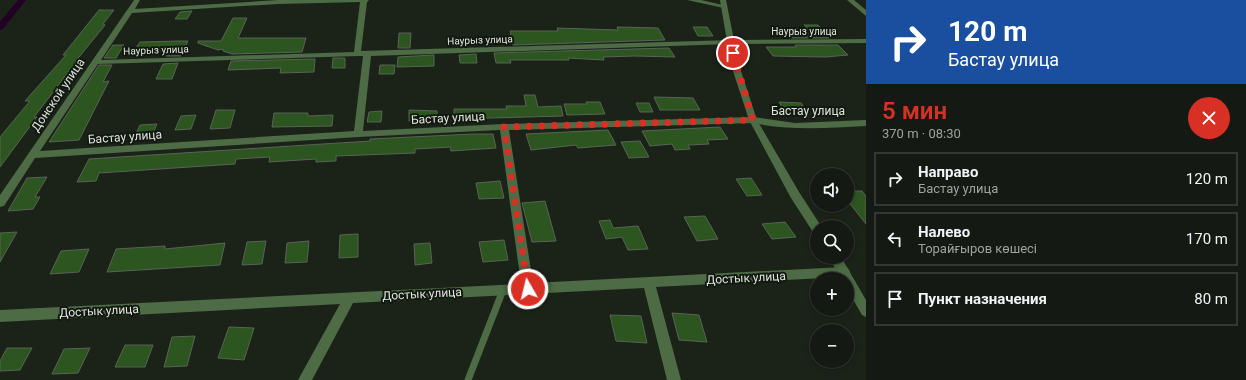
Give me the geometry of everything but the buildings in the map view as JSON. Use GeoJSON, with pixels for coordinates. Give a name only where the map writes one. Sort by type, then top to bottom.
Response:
{"type":"FeatureCollection","features":[{"type":"Feature","properties":{"kind":"street","name":"Донской улица"},"geometry":{"type":"LineString","coordinates":[[0,203],[137,0]]}},
{"type":"Feature","properties":{"kind":"street"},"geometry":{"type":"LineString","coordinates":[[130,11],[278,2],[365,0],[357,54]]}},
{"type":"Feature","properties":{"kind":"street"},"geometry":{"type":"LineString","coordinates":[[690,0],[724,3],[735,65],[753,120],[811,220]]}},
{"type":"Feature","properties":{"kind":"street"},"geometry":{"type":"LineString","coordinates":[[850,0],[866,14]]}},
{"type":"Feature","properties":{"kind":"street","name":"Наурыз улица"},"geometry":{"type":"LineString","coordinates":[[95,62],[731,42],[866,41]]}},
{"type":"Feature","properties":{"kind":"street"},"geometry":{"type":"LineString","coordinates":[[358,134],[367,54]]}},
{"type":"Feature","properties":{"kind":"street","name":"Бастау улица"},"geometry":{"type":"LineString","coordinates":[[32,155],[358,134],[504,127],[753,120],[767,124],[783,125],[866,123]]}},
{"type":"Feature","properties":{"kind":"street"},"geometry":{"type":"LineString","coordinates":[[504,127],[528,289]]}},
{"type":"Feature","properties":{"kind":"street"},"geometry":{"type":"LineString","coordinates":[[839,264],[844,272]]}},
{"type":"Feature","properties":{"kind":"street","name":"Достык улица"},"geometry":{"type":"LineString","coordinates":[[0,316],[810,274]]}},
{"type":"Feature","properties":{"kind":"street"},"geometry":{"type":"LineString","coordinates":[[649,282],[674,380]]}},
{"type":"Feature","properties":{"kind":"street"},"geometry":{"type":"LineString","coordinates":[[854,290],[866,311]]}},
{"type":"Feature","properties":{"kind":"street"},"geometry":{"type":"LineString","coordinates":[[305,380],[349,298]]}},
{"type":"Feature","properties":{"kind":"lane"},"geometry":{"type":"LineString","coordinates":[[468,380],[503,290]]}},
{"type":"Feature","properties":{"kind":"waterway"},"geometry":{"type":"LineString","coordinates":[[0,27],[22,0]]}},
{"type":"Feature","properties":{"kind":"route"},"geometry":{"type":"LineString","coordinates":[[528,289],[504,127],[753,120],[735,65],[733,53]]}}]}
